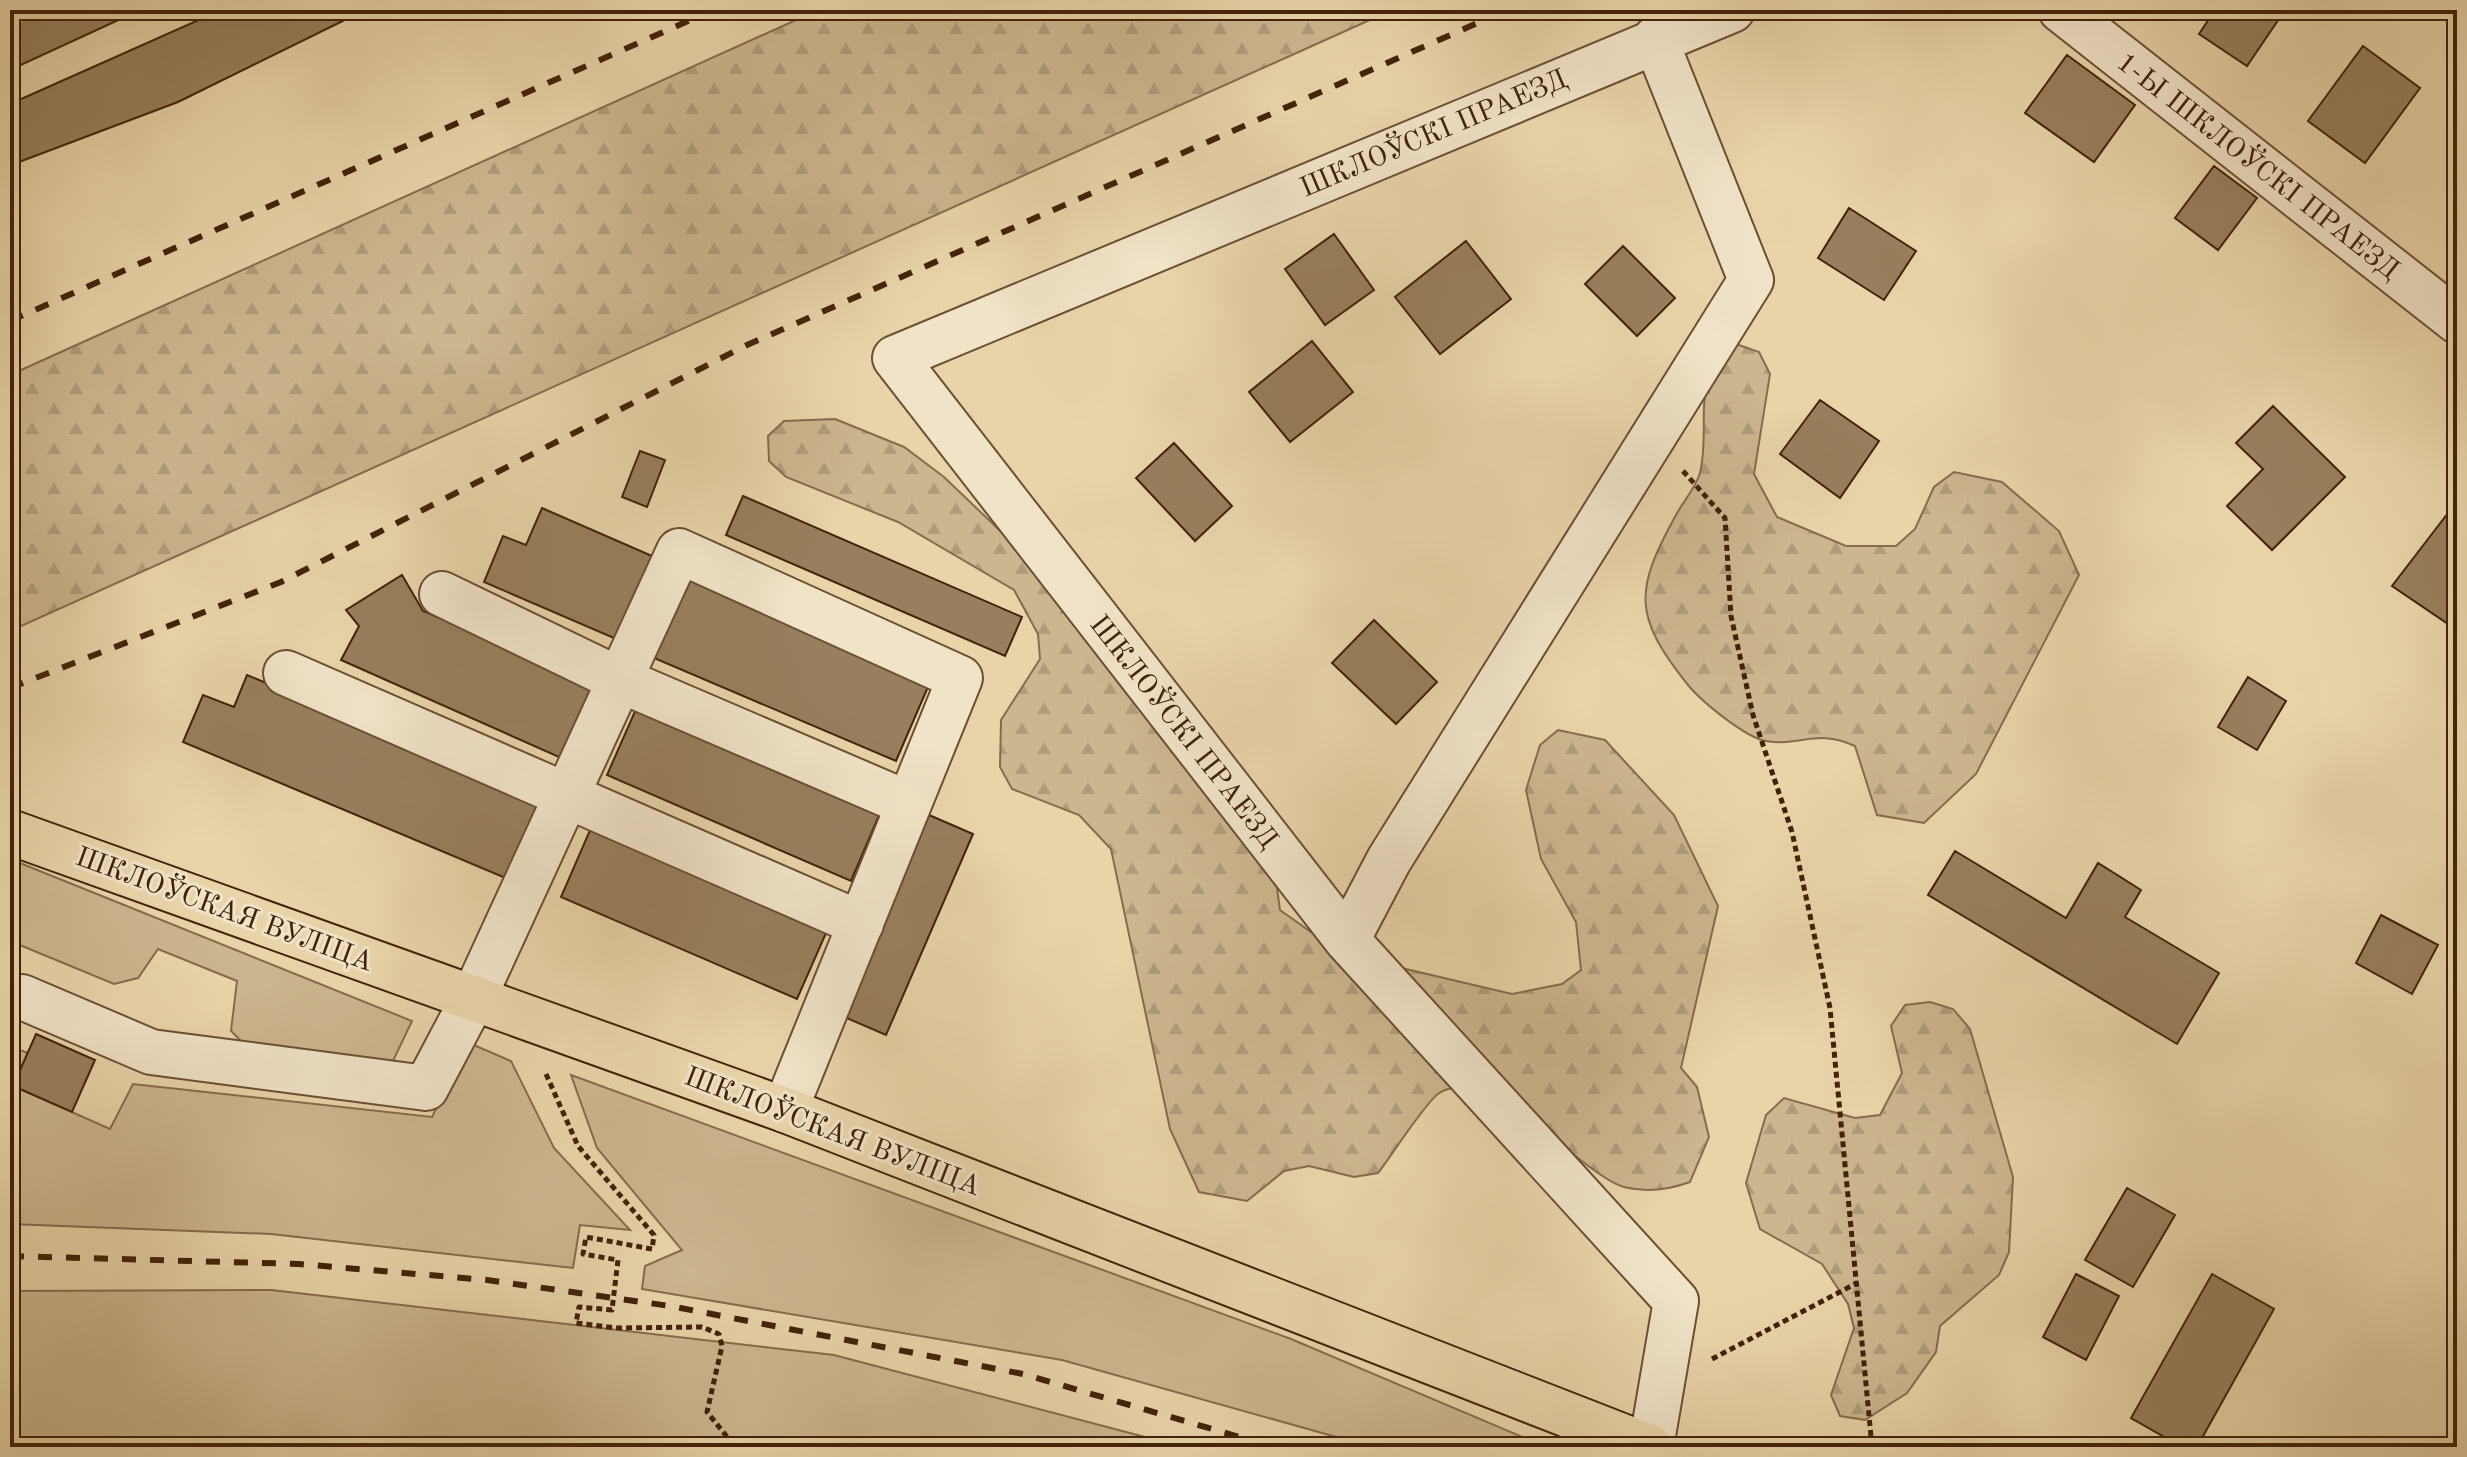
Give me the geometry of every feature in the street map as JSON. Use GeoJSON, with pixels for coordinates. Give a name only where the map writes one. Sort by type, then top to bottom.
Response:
{"type":"FeatureCollection","features":[{"type":"Feature","properties":{"kind":"main road","name":"ШКЛОЎСКАЯ ВУЛІЦА"},"geometry":{"type":"LineString","coordinates":[[10,832],[785,1110],[1650,1447]]}},
{"type":"Feature","properties":{"kind":"street","name":"ШКЛОЎСКІ ПРАЕЗД"},"geometry":{"type":"LineString","coordinates":[[1347,940],[895,358],[1655,39],[1732,10]]}},
{"type":"Feature","properties":{"kind":"street","name":"1-Ы ШКЛОЎСКІ ПРАЕЗД"},"geometry":{"type":"LineString","coordinates":[[2061,10],[2457,321]]}},
{"type":"Feature","properties":{"kind":"street"},"geometry":{"type":"LineString","coordinates":[[1650,1447],[1676,1301],[1347,940],[1389,860],[1751,280],[1655,39]]}},
{"type":"Feature","properties":{"kind":"street"},"geometry":{"type":"LineString","coordinates":[[22,997],[151,1052],[426,1088],[474,997],[679,551],[960,678],[785,1110]]}},
{"type":"Feature","properties":{"kind":"street"},"geometry":{"type":"LineString","coordinates":[[442,594],[620,680],[909,804]]}},
{"type":"Feature","properties":{"kind":"street"},"geometry":{"type":"LineString","coordinates":[[286,673],[861,924]]}},
{"type":"Feature","properties":{"kind":"path"},"geometry":{"type":"LineString","coordinates":[[1653,437],[1725,518],[1731,616],[1753,715],[1792,832],[1830,1008],[1872,1447]]}},
{"type":"Feature","properties":{"kind":"path"},"geometry":{"type":"LineString","coordinates":[[548,1025],[546,1074],[578,1146],[654,1235],[652,1249],[586,1237],[583,1254],[618,1260],[612,1310],[579,1307],[576,1323],[616,1328],[702,1327],[719,1334],[722,1346],[707,1412],[728,1438],[747,1447]]}},
{"type":"Feature","properties":{"kind":"path"},"geometry":{"type":"LineString","coordinates":[[1662,1385],[1857,1283]]}},
{"type":"Feature","properties":{"kind":"green space"},"geometry":{"type":"Polygon","coordinates":[[[818,10],[1392,10],[10,631],[10,375],[818,10]]]}},
{"type":"Feature","properties":{"kind":"green space"},"geometry":{"type":"Polygon","coordinates":[[[1736,344],[1759,352],[1770,374],[1754,474],[1777,517],[1846,546],[1896,546],[1915,529],[1934,487],[1954,472],[2002,482],[2059,531],[2079,575],[1976,774],[1924,823],[1877,815],[1855,746],[1830,738],[1766,741],[1724,718],[1688,685],[1657,640],[1649,621],[1647,584],[1652,564],[1700,473],[1706,389],[1721,359],[1736,344]]]}},
{"type":"Feature","properties":{"kind":"green space"},"geometry":{"type":"Polygon","coordinates":[[[835,419],[904,447],[944,477],[1164,688],[1273,859],[1280,910],[1342,954],[1512,994],[1562,984],[1581,970],[1576,922],[1541,859],[1526,790],[1540,745],[1558,730],[1605,740],[1674,815],[1718,906],[1681,1068],[1697,1087],[1709,1137],[1690,1182],[1657,1190],[1624,1187],[1584,1163],[1507,1106],[1482,1093],[1458,1088],[1432,1099],[1378,1173],[1354,1177],[1309,1166],[1284,1171],[1247,1201],[1199,1192],[1170,1129],[1111,849],[1079,815],[1012,789],[1000,767],[1001,720],[1040,659],[1038,634],[1014,590],[898,522],[786,477],[769,461],[768,436],[784,421],[835,419]]]}},
{"type":"Feature","properties":{"kind":"green space"},"geometry":{"type":"Polygon","coordinates":[[[10,859],[412,1021],[393,1061],[246,1046],[231,1031],[237,981],[158,949],[138,978],[114,984],[10,941],[10,859]]]}},
{"type":"Feature","properties":{"kind":"green space"},"geometry":{"type":"Polygon","coordinates":[[[1930,1002],[1953,1009],[1970,1029],[2013,1177],[2009,1252],[1999,1275],[1940,1326],[1936,1352],[1907,1393],[1865,1420],[1840,1416],[1831,1395],[1854,1328],[1848,1304],[1822,1264],[1760,1229],[1746,1183],[1766,1115],[1784,1098],[1855,1118],[1880,1115],[1902,1073],[1891,1026],[1905,1005],[1930,1002]]]}},
{"type":"Feature","properties":{"kind":"green space"},"geometry":{"type":"Polygon","coordinates":[[[469,1043],[511,1061],[554,1148],[630,1230],[580,1225],[573,1268],[271,1234],[10,1224],[10,1046],[28,1053],[13,1086],[110,1129],[133,1084],[432,1117],[469,1043]]]}},
{"type":"Feature","properties":{"kind":"green space"},"geometry":{"type":"Polygon","coordinates":[[[571,1075],[1291,1339],[1546,1447],[1372,1447],[1062,1360],[642,1289],[645,1266],[682,1250],[597,1148],[571,1075]]]}},
{"type":"Feature","properties":{"kind":"green space"},"geometry":{"type":"Polygon","coordinates":[[[271,1290],[834,1355],[1183,1447],[10,1447],[10,1291],[271,1290]]]}},
{"type":"Feature","properties":{"kind":"building"},"geometry":{"type":"Polygon","coordinates":[[[10,10],[140,10],[10,70],[10,10]]]}},
{"type":"Feature","properties":{"kind":"building"},"geometry":{"type":"Polygon","coordinates":[[[221,10],[365,10],[178,102],[11,165],[10,104],[221,10]]]}},
{"type":"Feature","properties":{"kind":"building"},"geometry":{"type":"Polygon","coordinates":[[[2215,10],[2285,10],[2247,66],[2199,34],[2215,10]]]}},
{"type":"Feature","properties":{"kind":"building"},"geometry":{"type":"Polygon","coordinates":[[[2363,46],[2420,88],[2365,163],[2308,121],[2363,46]]]}},
{"type":"Feature","properties":{"kind":"building"},"geometry":{"type":"Polygon","coordinates":[[[2067,55],[2135,105],[2094,162],[2025,113],[2067,55]]]}},
{"type":"Feature","properties":{"kind":"building"},"geometry":{"type":"Polygon","coordinates":[[[2214,166],[2257,198],[2218,250],[2175,218],[2214,166]]]}},
{"type":"Feature","properties":{"kind":"building"},"geometry":{"type":"Polygon","coordinates":[[[1849,208],[1916,251],[1884,300],[1818,258],[1849,208]]]}},
{"type":"Feature","properties":{"kind":"building"},"geometry":{"type":"Polygon","coordinates":[[[1334,234],[1374,290],[1325,325],[1285,269],[1334,234]]]}},
{"type":"Feature","properties":{"kind":"building"},"geometry":{"type":"Polygon","coordinates":[[[1466,241],[1511,299],[1440,354],[1395,297],[1466,241]]]}},
{"type":"Feature","properties":{"kind":"building"},"geometry":{"type":"Polygon","coordinates":[[[1623,246],[1675,298],[1637,336],[1585,284],[1623,246]]]}},
{"type":"Feature","properties":{"kind":"building"},"geometry":{"type":"Polygon","coordinates":[[[1312,341],[1353,392],[1290,442],[1249,392],[1312,341]]]}},
{"type":"Feature","properties":{"kind":"building"},"geometry":{"type":"Polygon","coordinates":[[[1820,400],[1879,441],[1840,498],[1780,454],[1820,400]]]}},
{"type":"Feature","properties":{"kind":"building"},"geometry":{"type":"Polygon","coordinates":[[[2273,406],[2345,477],[2272,550],[2227,506],[2263,469],[2236,443],[2273,406]]]}},
{"type":"Feature","properties":{"kind":"building"},"geometry":{"type":"Polygon","coordinates":[[[1174,443],[1232,506],[1195,541],[1136,478],[1174,443]]]}},
{"type":"Feature","properties":{"kind":"building"},"geometry":{"type":"Polygon","coordinates":[[[640,451],[665,460],[647,507],[622,497],[640,451]]]}},
{"type":"Feature","properties":{"kind":"building"},"geometry":{"type":"Polygon","coordinates":[[[743,496],[1022,617],[1005,656],[726,535],[743,496]]]}},
{"type":"Feature","properties":{"kind":"building"},"geometry":{"type":"Polygon","coordinates":[[[542,508],[659,559],[623,642],[484,582],[503,536],[526,545],[542,508]]]}},
{"type":"Feature","properties":{"kind":"building"},"geometry":{"type":"Polygon","coordinates":[[[2457,510],[2457,630],[2392,586],[2448,513],[2457,510]]]}},
{"type":"Feature","properties":{"kind":"building"},"geometry":{"type":"Polygon","coordinates":[[[691,570],[934,673],[896,761],[654,658],[691,570]]]}},
{"type":"Feature","properties":{"kind":"building"},"geometry":{"type":"Polygon","coordinates":[[[402,575],[423,611],[602,686],[568,761],[341,660],[359,626],[346,610],[402,575]]]}},
{"type":"Feature","properties":{"kind":"building"},"geometry":{"type":"Polygon","coordinates":[[[1374,620],[1437,682],[1396,724],[1332,663],[1374,620]]]}},
{"type":"Feature","properties":{"kind":"building"},"geometry":{"type":"Polygon","coordinates":[[[247,675],[549,802],[515,882],[183,742],[203,695],[234,707],[247,675]]]}},
{"type":"Feature","properties":{"kind":"building"},"geometry":{"type":"Polygon","coordinates":[[[2248,677],[2286,701],[2257,750],[2218,727],[2248,677]]]}},
{"type":"Feature","properties":{"kind":"building"},"geometry":{"type":"Polygon","coordinates":[[[640,700],[883,806],[851,881],[607,775],[640,700]]]}},
{"type":"Feature","properties":{"kind":"building"},"geometry":{"type":"Polygon","coordinates":[[[929,815],[973,834],[886,1035],[842,1016],[929,815]]]}},
{"type":"Feature","properties":{"kind":"building"},"geometry":{"type":"Polygon","coordinates":[[[594,821],[830,924],[797,999],[561,897],[594,821]]]}},
{"type":"Feature","properties":{"kind":"building"},"geometry":{"type":"Polygon","coordinates":[[[1955,851],[2066,918],[2098,863],[2141,890],[2125,917],[2219,973],[2177,1044],[1928,895],[1955,851]]]}},
{"type":"Feature","properties":{"kind":"building"},"geometry":{"type":"Polygon","coordinates":[[[2381,915],[2438,945],[2412,994],[2356,963],[2381,915]]]}},
{"type":"Feature","properties":{"kind":"building"},"geometry":{"type":"Polygon","coordinates":[[[36,1034],[95,1060],[72,1112],[13,1086],[36,1034]]]}},
{"type":"Feature","properties":{"kind":"building"},"geometry":{"type":"Polygon","coordinates":[[[2127,1188],[2175,1215],[2133,1287],[2085,1260],[2127,1188]]]}},
{"type":"Feature","properties":{"kind":"building"},"geometry":{"type":"Polygon","coordinates":[[[2076,1274],[2119,1296],[2086,1360],[2043,1337],[2076,1274]]]}},
{"type":"Feature","properties":{"kind":"building"},"geometry":{"type":"Polygon","coordinates":[[[2212,1274],[2274,1309],[2197,1447],[2182,1447],[2131,1418],[2212,1274]]]}},
{"type":"Feature","properties":{"kind":"railway"},"geometry":{"type":"LineString","coordinates":[[10,321],[713,10]]}},
{"type":"Feature","properties":{"kind":"railway"},"geometry":{"type":"LineString","coordinates":[[10,688],[281,582],[747,345],[1507,10]]}},
{"type":"Feature","properties":{"kind":"railway"},"geometry":{"type":"LineString","coordinates":[[10,1256],[299,1264],[487,1280],[670,1306],[1023,1374],[1274,1447]]}}]}
